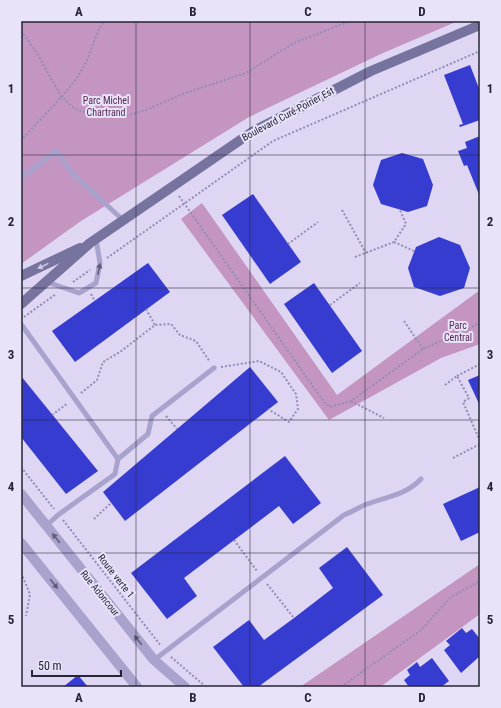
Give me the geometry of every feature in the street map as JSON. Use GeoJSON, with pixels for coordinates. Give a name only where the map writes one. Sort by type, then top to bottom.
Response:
{"type":"FeatureCollection","features":[{"type":"Feature","properties":{"kind":"main road","name":"Boulevard Curé-Poirier Est"},"geometry":{"type":"LineString","coordinates":[[21,304],[93,241],[252,132],[371,71],[480,25]]}},
{"type":"Feature","properties":{"kind":"main road","name":"Boulevard Curé-Poirier Est"},"geometry":{"type":"LineString","coordinates":[[21,276],[93,241]]}},
{"type":"Feature","properties":{"kind":"street","name":"Rue Adoncour"},"geometry":{"type":"LineString","coordinates":[[21,494],[154,660],[185,687]]}},
{"type":"Feature","properties":{"kind":"street"},"geometry":{"type":"LineString","coordinates":[[21,543],[137,687]]}},
{"type":"Feature","properties":{"kind":"lane"},"geometry":{"type":"LineString","coordinates":[[21,178],[56,152],[74,175],[123,220]]}},
{"type":"Feature","properties":{"kind":"lane"},"geometry":{"type":"LineString","coordinates":[[47,282],[79,293],[96,283],[100,263],[93,241]]}},
{"type":"Feature","properties":{"kind":"lane"},"geometry":{"type":"LineString","coordinates":[[21,324],[118,459]]}},
{"type":"Feature","properties":{"kind":"lane"},"geometry":{"type":"LineString","coordinates":[[46,526],[58,515],[115,474],[118,459],[148,434],[152,416],[214,368]]}},
{"type":"Feature","properties":{"kind":"lane"},"geometry":{"type":"LineString","coordinates":[[154,660],[344,516],[366,505],[398,495],[414,486],[421,479]]}},
{"type":"Feature","properties":{"kind":"path"},"geometry":{"type":"LineString","coordinates":[[21,141],[61,96],[84,65],[96,34],[104,21]]}},
{"type":"Feature","properties":{"kind":"path"},"geometry":{"type":"LineString","coordinates":[[21,31],[37,54],[61,96],[75,109],[94,115],[122,117],[146,110],[185,93],[246,73],[294,43],[350,21]]}},
{"type":"Feature","properties":{"kind":"path"},"geometry":{"type":"LineString","coordinates":[[21,319],[273,141],[480,51]]}},
{"type":"Feature","properties":{"kind":"path"},"geometry":{"type":"LineString","coordinates":[[184,204],[324,402],[330,407],[351,401],[423,349],[479,324],[480,337]]}},
{"type":"Feature","properties":{"kind":"path"},"geometry":{"type":"LineString","coordinates":[[342,210],[366,253]]}},
{"type":"Feature","properties":{"kind":"path"},"geometry":{"type":"LineString","coordinates":[[355,257],[394,242],[406,224],[400,210]]}},
{"type":"Feature","properties":{"kind":"path"},"geometry":{"type":"LineString","coordinates":[[288,244],[318,222]]}},
{"type":"Feature","properties":{"kind":"path"},"geometry":{"type":"LineString","coordinates":[[394,242],[414,251]]}},
{"type":"Feature","properties":{"kind":"path"},"geometry":{"type":"LineString","coordinates":[[330,305],[360,283]]}},
{"type":"Feature","properties":{"kind":"path"},"geometry":{"type":"LineString","coordinates":[[146,309],[155,325]]}},
{"type":"Feature","properties":{"kind":"path"},"geometry":{"type":"LineString","coordinates":[[404,321],[423,349]]}},
{"type":"Feature","properties":{"kind":"path"},"geometry":{"type":"LineString","coordinates":[[52,415],[97,380],[103,362],[120,352],[155,325],[171,324],[180,335],[196,342],[214,368],[259,361],[281,372],[296,394],[298,410],[289,422],[268,409]]}},
{"type":"Feature","properties":{"kind":"path"},"geometry":{"type":"LineString","coordinates":[[445,385],[457,376],[480,364]]}},
{"type":"Feature","properties":{"kind":"path"},"geometry":{"type":"LineString","coordinates":[[457,376],[468,398],[463,402],[480,441]]}},
{"type":"Feature","properties":{"kind":"path"},"geometry":{"type":"LineString","coordinates":[[351,401],[384,418]]}},
{"type":"Feature","properties":{"kind":"path"},"geometry":{"type":"LineString","coordinates":[[160,409],[178,429]]}},
{"type":"Feature","properties":{"kind":"path"},"geometry":{"type":"LineString","coordinates":[[453,458],[480,444]]}},
{"type":"Feature","properties":{"kind":"path","name":"Route verte 1"},"geometry":{"type":"LineString","coordinates":[[21,467],[164,651],[206,687]]}},
{"type":"Feature","properties":{"kind":"path"},"geometry":{"type":"LineString","coordinates":[[94,519],[111,503]]}},
{"type":"Feature","properties":{"kind":"path"},"geometry":{"type":"LineString","coordinates":[[21,573],[30,594],[26,616]]}},
{"type":"Feature","properties":{"kind":"path"},"geometry":{"type":"LineString","coordinates":[[341,687],[421,630],[451,597],[480,581]]}},
{"type":"Feature","properties":{"kind":"green space","name":"Parc Michel Chartrand"},"geometry":{"type":"Polygon","coordinates":[[[21,21],[458,21],[383,53],[249,117],[81,221],[21,264],[21,21]]]}},
{"type":"Feature","properties":{"kind":"green space","name":"Parc Central"},"geometry":{"type":"Polygon","coordinates":[[[202,203],[337,395],[480,290],[480,344],[441,358],[329,420],[181,219],[202,203]]]}},
{"type":"Feature","properties":{"kind":"green space"},"geometry":{"type":"Polygon","coordinates":[[[480,564],[480,614],[380,687],[300,687],[480,564]]]}},
{"type":"Feature","properties":{"kind":"building"},"geometry":{"type":"Polygon","coordinates":[[[470,65],[480,91],[480,120],[460,127],[459,125],[463,124],[444,75],[470,65]]]}},
{"type":"Feature","properties":{"kind":"building"},"geometry":{"type":"Polygon","coordinates":[[[480,136],[480,197],[467,165],[464,166],[458,151],[467,148],[465,142],[480,136]]]}},
{"type":"Feature","properties":{"kind":"building"},"geometry":{"type":"Polygon","coordinates":[[[402,153],[423,159],[433,185],[427,206],[408,212],[381,204],[373,185],[381,160],[402,153]]]}},
{"type":"Feature","properties":{"kind":"building"},"geometry":{"type":"Polygon","coordinates":[[[253,194],[301,262],[270,284],[222,215],[253,194]]]}},
{"type":"Feature","properties":{"kind":"building"},"geometry":{"type":"Polygon","coordinates":[[[439,237],[460,245],[470,268],[464,288],[440,296],[414,287],[408,268],[416,247],[439,237]]]}},
{"type":"Feature","properties":{"kind":"building"},"geometry":{"type":"Polygon","coordinates":[[[148,263],[170,292],[75,362],[52,331],[148,263]]]}},
{"type":"Feature","properties":{"kind":"building"},"geometry":{"type":"Polygon","coordinates":[[[314,283],[362,351],[332,373],[284,304],[314,283]]]}},
{"type":"Feature","properties":{"kind":"building"},"geometry":{"type":"Polygon","coordinates":[[[250,367],[278,402],[125,521],[103,492],[250,367]]]}},
{"type":"Feature","properties":{"kind":"building"},"geometry":{"type":"Polygon","coordinates":[[[480,375],[480,406],[468,380],[480,375]]]}},
{"type":"Feature","properties":{"kind":"building"},"geometry":{"type":"Polygon","coordinates":[[[21,376],[98,471],[66,494],[21,437],[21,376]]]}},
{"type":"Feature","properties":{"kind":"building"},"geometry":{"type":"Polygon","coordinates":[[[285,456],[321,503],[293,524],[279,506],[184,578],[197,596],[167,619],[131,573],[285,456]]]}},
{"type":"Feature","properties":{"kind":"building"},"geometry":{"type":"Polygon","coordinates":[[[480,487],[480,532],[461,541],[443,504],[480,487]]]}},
{"type":"Feature","properties":{"kind":"building"},"geometry":{"type":"Polygon","coordinates":[[[347,547],[383,595],[258,687],[244,687],[213,647],[249,620],[264,640],[294,618],[333,588],[319,568],[347,547]]]}},
{"type":"Feature","properties":{"kind":"building"},"geometry":{"type":"Polygon","coordinates":[[[462,628],[466,633],[472,629],[480,639],[480,656],[461,673],[444,650],[450,645],[446,641],[462,628]]]}},
{"type":"Feature","properties":{"kind":"building"},"geometry":{"type":"Polygon","coordinates":[[[432,658],[449,681],[441,687],[409,687],[404,680],[410,675],[407,670],[417,662],[420,667],[432,658]]]}},
{"type":"Feature","properties":{"kind":"building"},"geometry":{"type":"Polygon","coordinates":[[[78,675],[88,687],[63,687],[78,675]]]}}]}
